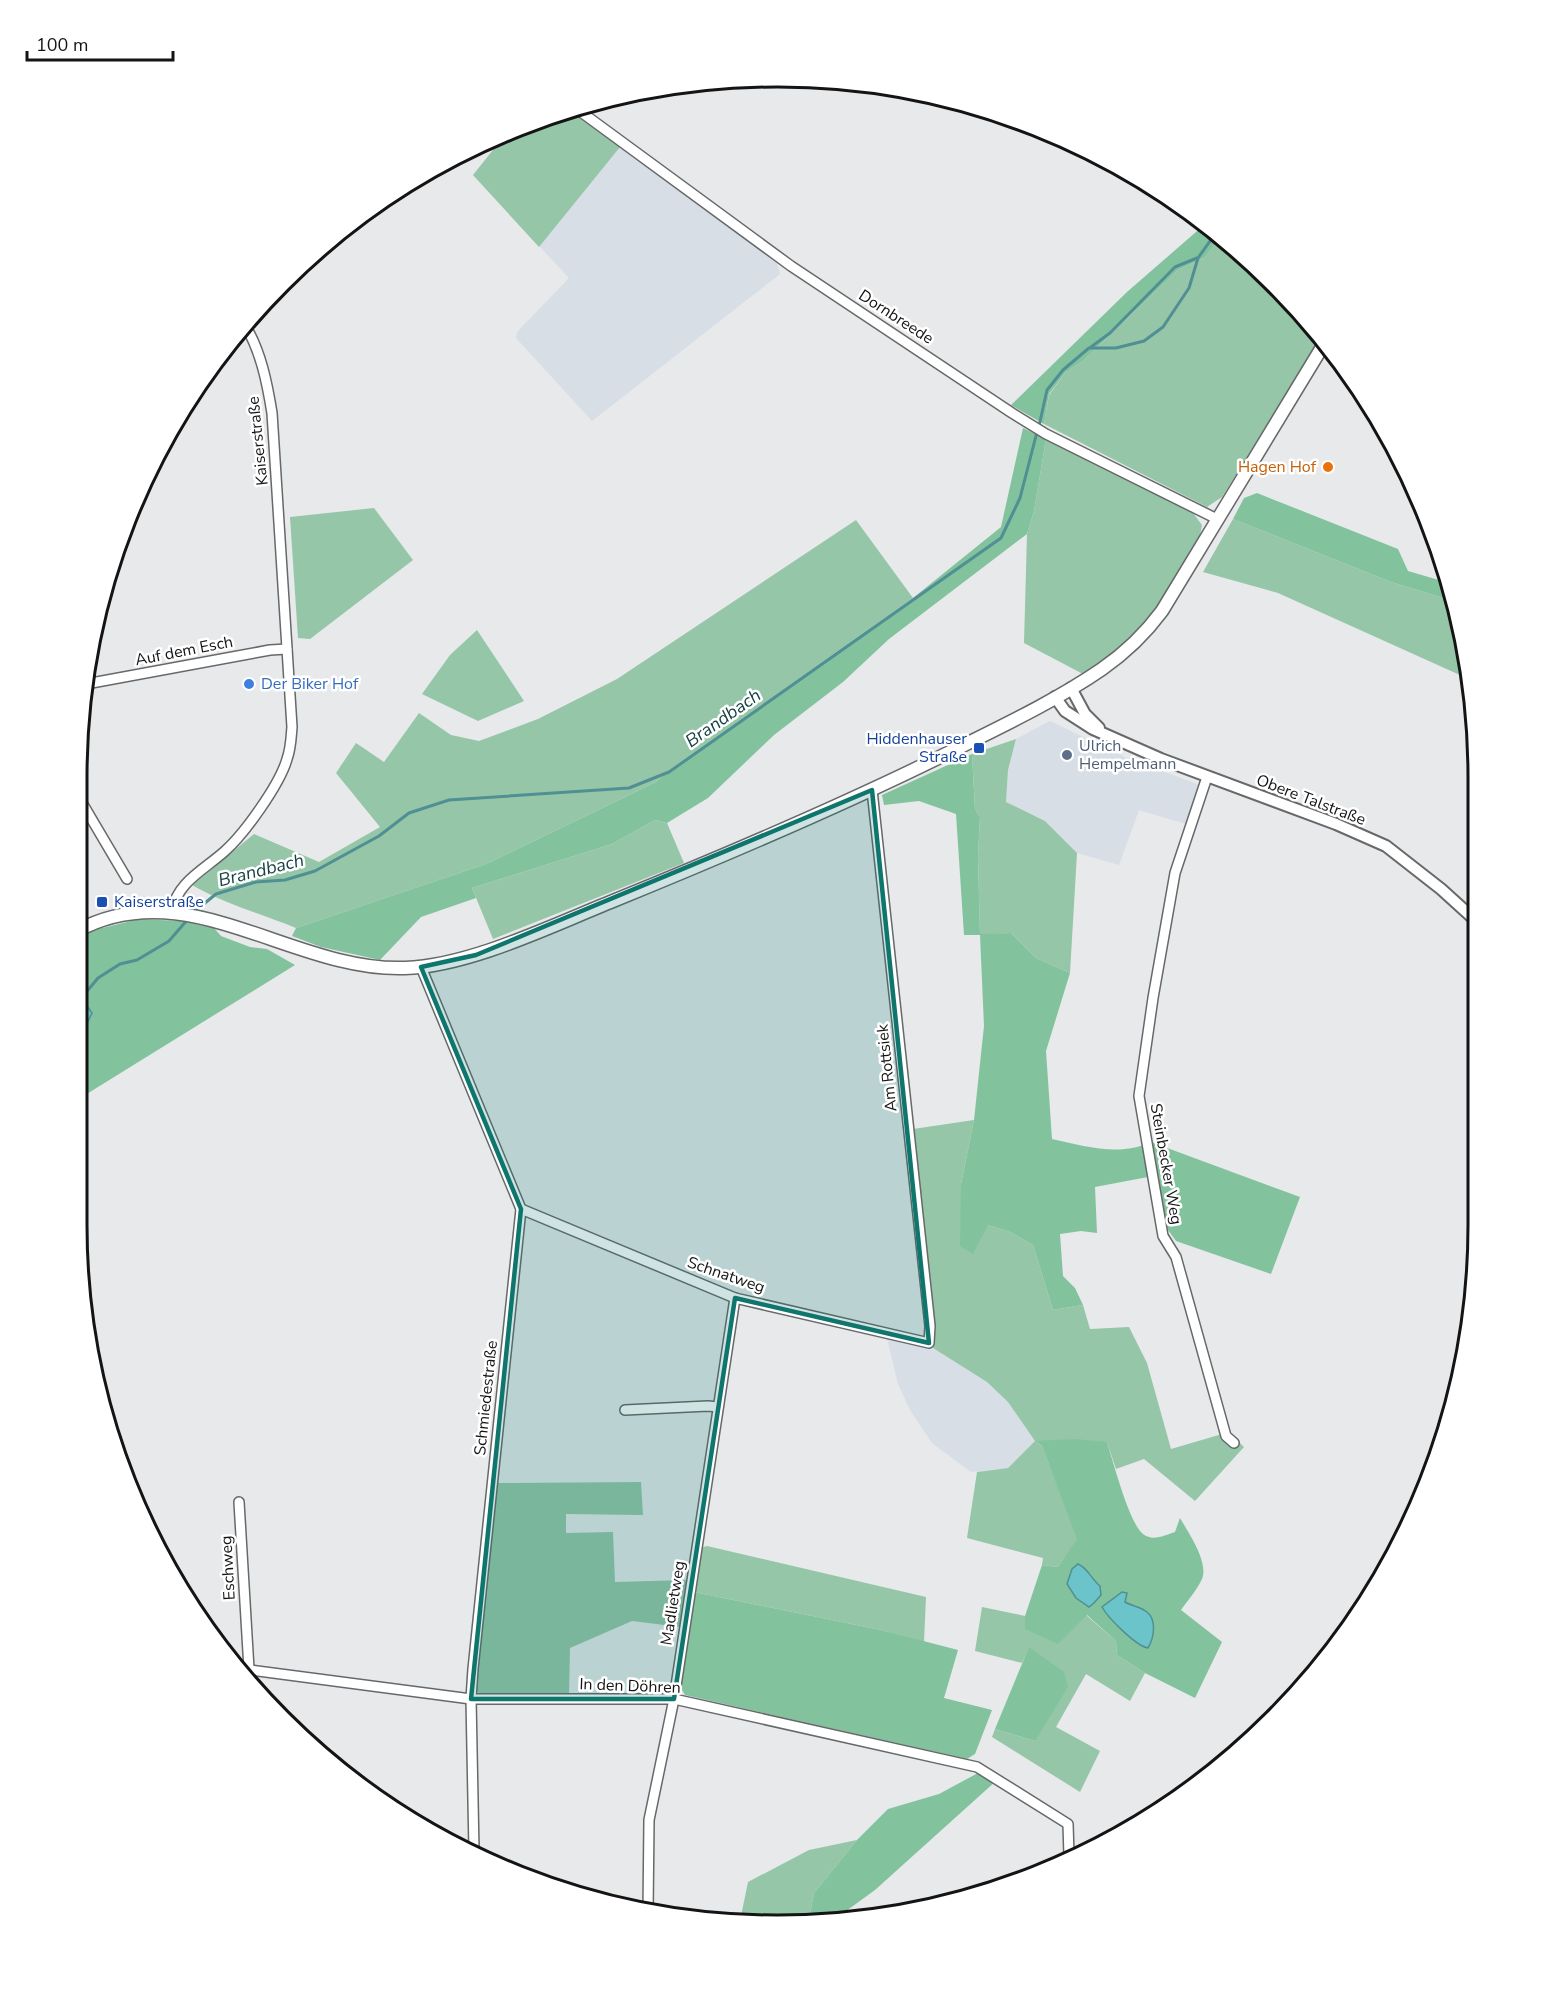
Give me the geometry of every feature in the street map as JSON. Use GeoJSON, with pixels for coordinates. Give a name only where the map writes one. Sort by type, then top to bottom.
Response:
{"type":"FeatureCollection","features":[{"type":"Feature","properties":{"kind":"main road"},"geometry":{"type":"LineString","coordinates":[[87,927],[114,916],[155,911],[177,912],[198,916],[327,958],[353,964],[378,968],[421,967],[476,955],[559,923],[757,842],[872,790],[1071,688],[1122,654],[1150,628],[1320,351]]}},
{"type":"Feature","properties":{"kind":"street","name":"Dornbreede"},"geometry":{"type":"LineString","coordinates":[[584,115],[791,266],[1017,416],[1046,434],[1217,519]]}},
{"type":"Feature","properties":{"kind":"street","name":"Kaiserstraße"},"geometry":{"type":"LineString","coordinates":[[177,912],[177,892],[226,850],[248,825],[287,761],[291,744],[292,727],[272,413],[261,362],[249,333]]}},
{"type":"Feature","properties":{"kind":"street","name":"Auf dem Esch"},"geometry":{"type":"LineString","coordinates":[[94,683],[270,650],[287,649]]}},
{"type":"Feature","properties":{"kind":"street","name":"Obere Talstraße"},"geometry":{"type":"LineString","coordinates":[[1071,688],[1085,714],[1095,725],[1120,741]]}},
{"type":"Feature","properties":{"kind":"street","name":"Obere Talstraße"},"geometry":{"type":"LineString","coordinates":[[1055,697],[1065,711],[1093,729],[1161,759],[1336,824],[1386,846],[1442,889],[1468,913]]}},
{"type":"Feature","properties":{"kind":"street","name":"Steinbecker Weg"},"geometry":{"type":"LineString","coordinates":[[1207,777],[1175,873],[1139,1096],[1163,1236],[1176,1257],[1226,1436],[1234,1443]]}},
{"type":"Feature","properties":{"kind":"street","name":"Am Rottsiek"},"geometry":{"type":"LineString","coordinates":[[872,790],[930,1326],[929,1343]]}},
{"type":"Feature","properties":{"kind":"street"},"geometry":{"type":"LineString","coordinates":[[87,812],[126,879]]}},
{"type":"Feature","properties":{"kind":"street","name":"Schmiedestraße"},"geometry":{"type":"LineString","coordinates":[[421,967],[521,1209],[474,1658],[471,1699],[474,1845]]}},
{"type":"Feature","properties":{"kind":"street","name":"Schnatweg"},"geometry":{"type":"LineString","coordinates":[[521,1209],[735,1298],[929,1343]]}},
{"type":"Feature","properties":{"kind":"street","name":"Madlietweg"},"geometry":{"type":"LineString","coordinates":[[648,1903],[649,1820],[674,1699],[735,1298]]}},
{"type":"Feature","properties":{"kind":"street"},"geometry":{"type":"LineString","coordinates":[[625,1410],[718,1407]]}},
{"type":"Feature","properties":{"kind":"street","name":"Eschweg"},"geometry":{"type":"LineString","coordinates":[[239,1502],[246,1665]]}},
{"type":"Feature","properties":{"kind":"street","name":"In den Döhren"},"geometry":{"type":"LineString","coordinates":[[250,1669],[471,1699],[674,1699],[977,1767],[1068,1824],[1069,1850]]}},
{"type":"Feature","properties":{"kind":"highlighted area"},"geometry":{"type":"Polygon","coordinates":[[[872,790],[929,1343],[735,1298],[674,1699],[471,1699],[521,1209],[421,967],[476,955],[872,790]]]}},
{"type":"Feature","properties":{"kind":"shaded area"},"geometry":{"type":"Polygon","coordinates":[[[580,117],[777,263],[780,274],[592,421],[516,338],[517,332],[569,278],[473,175],[495,148],[580,117]]]}},
{"type":"Feature","properties":{"kind":"shaded area"},"geometry":{"type":"Polygon","coordinates":[[[1050,721],[1125,757],[1200,785],[1186,824],[1139,810],[1119,865],[1077,853],[1045,821],[1006,802],[1008,770],[1016,739],[1050,721]]]}},
{"type":"Feature","properties":{"kind":"shaded area"},"geometry":{"type":"Polygon","coordinates":[[[887,1338],[933,1348],[987,1382],[1008,1402],[1035,1441],[1008,1468],[971,1472],[932,1443],[910,1410],[898,1384],[887,1338]]]}},
{"type":"Feature","properties":{"kind":"green space"},"geometry":{"type":"Polygon","coordinates":[[[580,117],[620,147],[539,247],[473,175],[495,148],[580,117]]]}},
{"type":"Feature","properties":{"kind":"green space"},"geometry":{"type":"Polygon","coordinates":[[[1198,230],[1216,244],[1204,258],[1178,270],[1083,361],[1065,373],[1049,394],[1044,424],[1011,405],[1127,292],[1198,230]]]}},
{"type":"Feature","properties":{"kind":"green space"},"geometry":{"type":"Polygon","coordinates":[[[1216,244],[1266,289],[1316,346],[1222,497],[1207,507],[1044,424],[1049,395],[1065,373],[1083,361],[1178,270],[1204,258],[1216,244]]]}},
{"type":"Feature","properties":{"kind":"green space"},"geometry":{"type":"Polygon","coordinates":[[[1023,428],[1046,439],[1034,511],[1027,534],[889,639],[843,682],[774,735],[708,798],[667,823],[655,820],[612,844],[472,888],[476,898],[421,917],[380,960],[321,947],[292,936],[296,928],[486,864],[656,782],[668,771],[913,598],[1001,527],[1023,428]]]}},
{"type":"Feature","properties":{"kind":"green space"},"geometry":{"type":"Polygon","coordinates":[[[1046,439],[1193,513],[1202,525],[1200,536],[1150,618],[1114,653],[1083,674],[1024,643],[1027,534],[1034,511],[1046,439]]]}},
{"type":"Feature","properties":{"kind":"green space"},"geometry":{"type":"Polygon","coordinates":[[[1257,493],[1398,549],[1408,571],[1438,580],[1444,598],[1391,582],[1233,519],[1244,498],[1257,493]]]}},
{"type":"Feature","properties":{"kind":"green space"},"geometry":{"type":"Polygon","coordinates":[[[374,508],[413,560],[310,639],[298,638],[290,517],[374,508]]]}},
{"type":"Feature","properties":{"kind":"green space"},"geometry":{"type":"Polygon","coordinates":[[[1233,519],[1391,582],[1444,598],[1460,675],[1278,593],[1203,572],[1233,519]]]}},
{"type":"Feature","properties":{"kind":"green space"},"geometry":{"type":"Polygon","coordinates":[[[856,520],[913,598],[668,771],[656,782],[486,864],[296,928],[230,903],[192,885],[254,834],[319,862],[380,827],[336,773],[356,743],[384,762],[419,713],[451,735],[479,741],[538,719],[617,679],[856,520]]]}},
{"type":"Feature","properties":{"kind":"green space"},"geometry":{"type":"Polygon","coordinates":[[[477,630],[524,701],[478,721],[422,694],[450,655],[477,630]]]}},
{"type":"Feature","properties":{"kind":"green space"},"geometry":{"type":"Polygon","coordinates":[[[1016,739],[1008,770],[1006,802],[1045,821],[1077,853],[1070,973],[1036,958],[1011,933],[980,935],[978,856],[980,817],[975,809],[972,754],[1016,739]]]}},
{"type":"Feature","properties":{"kind":"green space"},"geometry":{"type":"Polygon","coordinates":[[[972,754],[975,809],[980,817],[978,856],[980,934],[1011,933],[1036,958],[1070,973],[1046,1051],[1052,1139],[1102,1149],[1127,1149],[1151,1142],[1300,1197],[1271,1274],[1176,1241],[1168,1230],[1155,1179],[1148,1177],[1095,1187],[1097,1233],[1081,1231],[1060,1234],[1063,1276],[1075,1288],[1083,1305],[1053,1310],[1033,1245],[1010,1232],[988,1225],[973,1254],[960,1246],[961,1184],[974,1120],[984,1026],[980,935],[964,935],[956,814],[919,801],[884,805],[882,795],[972,754]]]}},
{"type":"Feature","properties":{"kind":"green space"},"geometry":{"type":"Polygon","coordinates":[[[655,820],[667,823],[684,863],[493,939],[472,888],[612,844],[655,820]]]}},
{"type":"Feature","properties":{"kind":"green space"},"geometry":{"type":"Polygon","coordinates":[[[139,919],[181,921],[214,928],[221,936],[250,947],[267,949],[295,965],[87,1094],[87,934],[139,919]]]}},
{"type":"Feature","properties":{"kind":"green space"},"geometry":{"type":"Polygon","coordinates":[[[974,1120],[961,1184],[988,1225],[1010,1232],[1033,1245],[1053,1310],[1083,1305],[1090,1329],[1129,1327],[1147,1363],[1171,1449],[1229,1432],[1244,1447],[1195,1501],[1144,1459],[1116,1469],[1107,1442],[1036,1442],[1042,1446],[1078,1539],[1058,1567],[1042,1565],[1043,1558],[967,1538],[977,1472],[1008,1468],[1035,1441],[1008,1402],[987,1382],[933,1348],[913,1129],[974,1120]]]}},
{"type":"Feature","properties":{"kind":"green space"},"geometry":{"type":"Polygon","coordinates":[[[1075,1439],[1107,1442],[1132,1518],[1143,1534],[1155,1538],[1175,1532],[1180,1518],[1197,1547],[1203,1564],[1202,1579],[1181,1610],[1222,1642],[1195,1698],[1145,1673],[1117,1655],[1116,1641],[1087,1615],[1058,1644],[1025,1629],[1025,1616],[1042,1565],[1058,1567],[1077,1539],[1042,1446],[1035,1441],[1075,1439]],[[1090,1573],[1094,1603],[1101,1594],[1100,1586],[1090,1573]],[[1111,1601],[1102,1607],[1131,1639],[1143,1610],[1125,1601],[1111,1601]]]}},
{"type":"Feature","properties":{"kind":"green space"},"geometry":{"type":"Polygon","coordinates":[[[641,1482],[643,1515],[566,1514],[566,1533],[613,1532],[615,1582],[687,1580],[680,1627],[632,1621],[570,1648],[569,1695],[482,1695],[476,1691],[497,1483],[641,1482]]]}},
{"type":"Feature","properties":{"kind":"green space"},"geometry":{"type":"Polygon","coordinates":[[[707,1546],[926,1597],[924,1642],[881,1630],[694,1592],[700,1548],[707,1546]]]}},
{"type":"Feature","properties":{"kind":"green space"},"geometry":{"type":"Polygon","coordinates":[[[694,1592],[881,1630],[958,1650],[944,1698],[992,1710],[975,1754],[967,1759],[685,1695],[681,1688],[694,1592]]]}},
{"type":"Feature","properties":{"kind":"green space"},"geometry":{"type":"Polygon","coordinates":[[[982,1607],[1025,1616],[1025,1629],[1086,1615],[1116,1641],[1117,1655],[1145,1673],[1130,1701],[1086,1674],[1056,1727],[1100,1751],[1080,1792],[992,1737],[995,1729],[1035,1741],[1029,1648],[1022,1663],[975,1651],[982,1607]]]}},
{"type":"Feature","properties":{"kind":"green space"},"geometry":{"type":"Polygon","coordinates":[[[1029,1647],[1064,1672],[1068,1687],[1035,1741],[995,1729],[1029,1647]]]}},
{"type":"Feature","properties":{"kind":"green space"},"geometry":{"type":"Polygon","coordinates":[[[978,1773],[996,1781],[875,1890],[845,1912],[810,1914],[814,1893],[857,1840],[888,1809],[939,1794],[978,1773]]]}},
{"type":"Feature","properties":{"kind":"green space"},"geometry":{"type":"Polygon","coordinates":[[[857,1840],[814,1893],[810,1914],[741,1914],[748,1882],[809,1850],[857,1840]]]}},
{"type":"Feature","properties":{"kind":"water"},"geometry":{"type":"Polygon","coordinates":[[[87,1006],[92,1013],[87,1024],[87,1006]]]}},
{"type":"Feature","properties":{"kind":"water"},"geometry":{"type":"Polygon","coordinates":[[[1078,1564],[1100,1586],[1101,1595],[1089,1607],[1076,1598],[1067,1584],[1072,1569],[1078,1564]]]}},
{"type":"Feature","properties":{"kind":"water"},"geometry":{"type":"Polygon","coordinates":[[[1122,1592],[1127,1593],[1125,1602],[1145,1610],[1150,1615],[1153,1634],[1148,1648],[1123,1631],[1102,1607],[1122,1592]]]}},
{"type":"Feature","properties":{"kind":"waterway","name":"Brandbach"},"geometry":{"type":"LineString","coordinates":[[1039,426],[1047,390],[1063,370],[1089,348],[1116,348],[1144,341],[1163,327],[1189,288],[1198,258],[1211,240]]}},
{"type":"Feature","properties":{"kind":"waterway"},"geometry":{"type":"LineString","coordinates":[[1091,347],[1110,333],[1175,267],[1197,258]]}},
{"type":"Feature","properties":{"kind":"waterway","name":"Brandbach"},"geometry":{"type":"LineString","coordinates":[[194,912],[216,894],[256,882],[285,880],[315,871],[379,836],[409,813],[449,800],[629,788],[669,772],[1001,538],[1020,498],[1037,432]]}},
{"type":"Feature","properties":{"kind":"waterway","name":"Brandbach"},"geometry":{"type":"LineString","coordinates":[[87,991],[98,978],[120,964],[137,960],[169,941],[188,919]]}},
{"type":"Feature","properties":{"kind":"place","name":"Hagen Hof"},"geometry":{"type":"Point","coordinates":[1328,467]}},
{"type":"Feature","properties":{"kind":"place","name":"Der Biker Hof"},"geometry":{"type":"Point","coordinates":[249,684]}},
{"type":"Feature","properties":{"kind":"place","name":"Hiddenhauser Straße"},"geometry":{"type":"Point","coordinates":[979,748]}},
{"type":"Feature","properties":{"kind":"place","name":"Ulrich Hempelmann"},"geometry":{"type":"Point","coordinates":[1067,755]}},
{"type":"Feature","properties":{"kind":"place","name":"Kaiserstraße"},"geometry":{"type":"Point","coordinates":[102,902]}}]}
